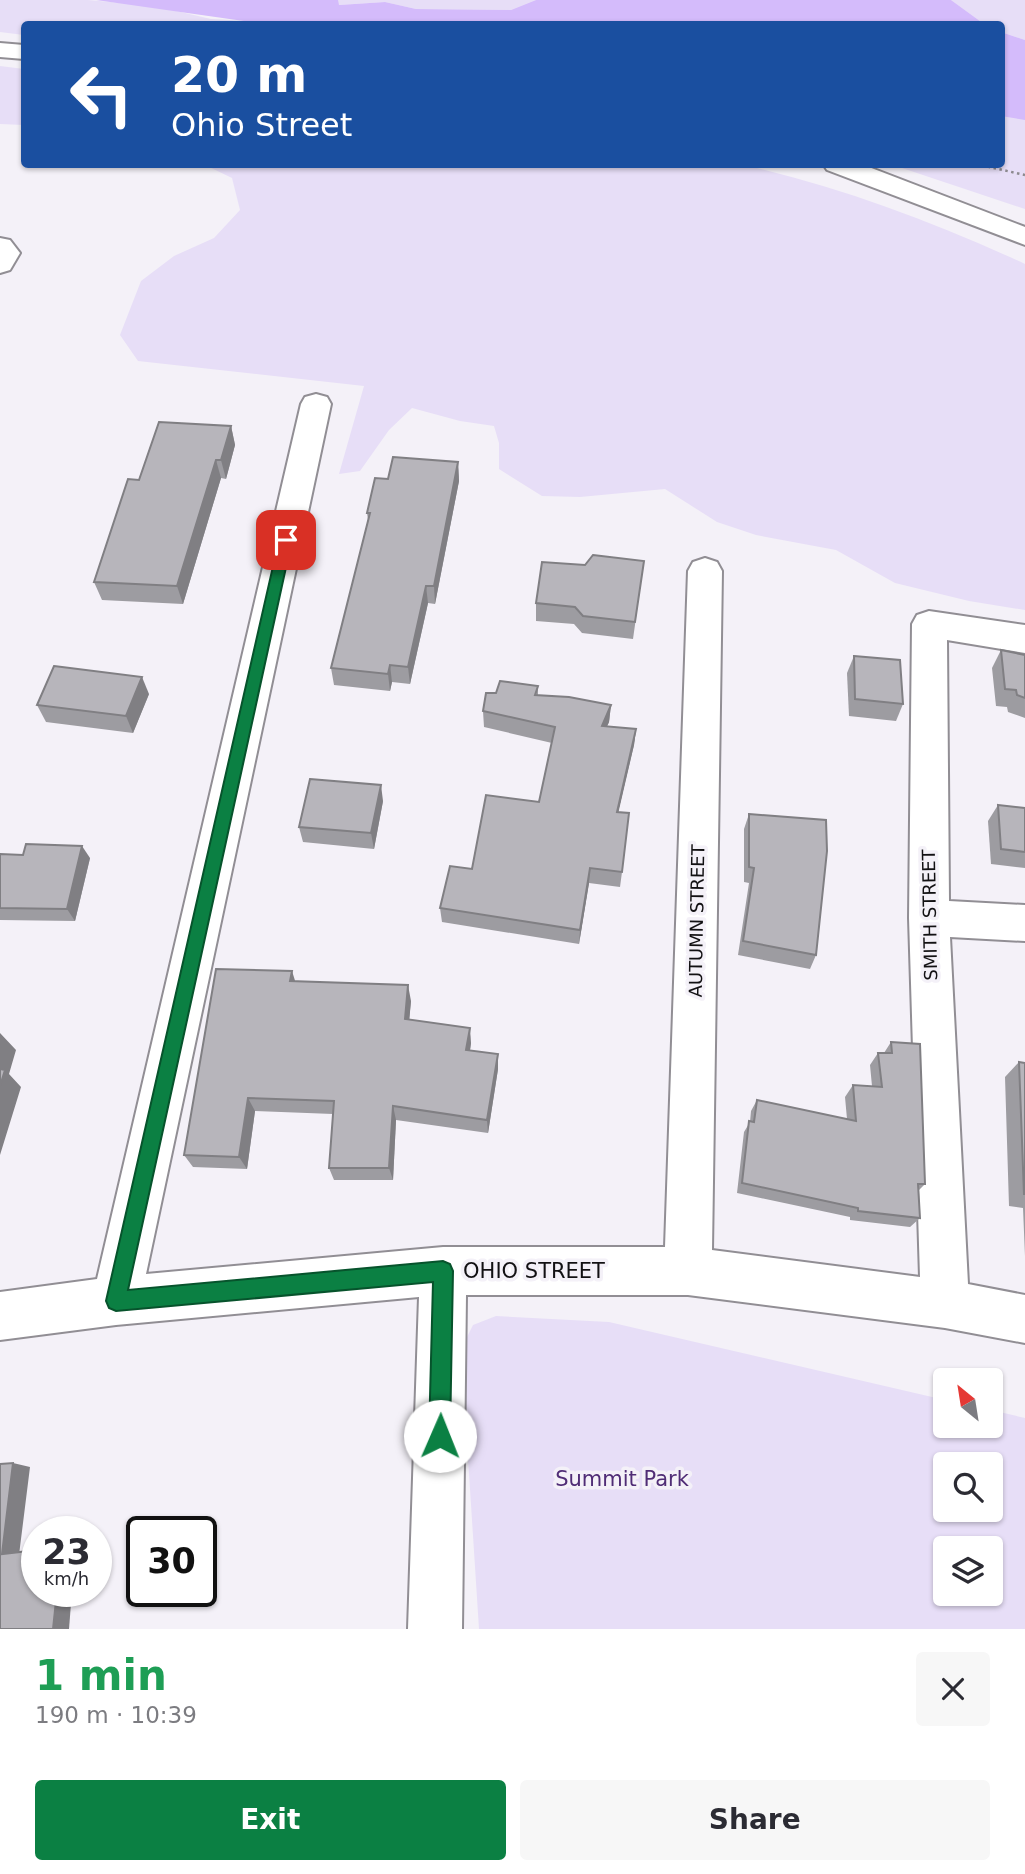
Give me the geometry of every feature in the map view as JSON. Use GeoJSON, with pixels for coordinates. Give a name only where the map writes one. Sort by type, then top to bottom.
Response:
{"type":"FeatureCollection","features":[{"type":"Feature","properties":{"kind":"street"},"geometry":{"type":"LineString","coordinates":[[0,50],[21,52]]}},
{"type":"Feature","properties":{"kind":"street"},"geometry":{"type":"LineString","coordinates":[[846,168],[1025,237]]}},
{"type":"Feature","properties":{"kind":"street"},"geometry":{"type":"LineString","coordinates":[[116,1301],[316,404]]}},
{"type":"Feature","properties":{"kind":"street","name":"AUTUMN STREET"},"geometry":{"type":"LineString","coordinates":[[688,1271],[705,571]]}},
{"type":"Feature","properties":{"kind":"street","name":"SMITH STREET"},"geometry":{"type":"LineString","coordinates":[[945,1304],[929,918],[929,624],[1025,639]]}},
{"type":"Feature","properties":{"kind":"street"},"geometry":{"type":"LineString","coordinates":[[929,918],[1025,923]]}},
{"type":"Feature","properties":{"kind":"street"},"geometry":{"type":"LineString","coordinates":[[435,1629],[443,1271]]}},
{"type":"Feature","properties":{"kind":"street","name":"OHIO STREET"},"geometry":{"type":"LineString","coordinates":[[0,1315],[116,1301],[443,1271],[688,1271],[945,1304],[1025,1320]]}},
{"type":"Feature","properties":{"kind":"path"},"geometry":{"type":"LineString","coordinates":[[993,168],[1025,175]]}},
{"type":"Feature","properties":{"kind":"green space"},"geometry":{"type":"Polygon","coordinates":[[[0,0],[88,0],[155,6],[211,19],[248,21],[21,21],[21,35],[0,32],[0,0]]]}},
{"type":"Feature","properties":{"kind":"green space"},"geometry":{"type":"Polygon","coordinates":[[[338,0],[536,0],[511,10],[416,9],[385,2],[338,5],[338,0]]]}},
{"type":"Feature","properties":{"kind":"green space"},"geometry":{"type":"Polygon","coordinates":[[[951,0],[1025,0],[1025,40],[1005,33],[1005,21],[980,21],[951,0]]]}},
{"type":"Feature","properties":{"kind":"green space"},"geometry":{"type":"Polygon","coordinates":[[[0,66],[21,69],[21,125],[0,124],[0,66]]]}},
{"type":"Feature","properties":{"kind":"green space"},"geometry":{"type":"Polygon","coordinates":[[[1005,110],[1025,112],[1025,209],[902,168],[1005,168],[1005,110]]]}},
{"type":"Feature","properties":{"kind":"green space"},"geometry":{"type":"Polygon","coordinates":[[[211,168],[756,168],[887,207],[1025,264],[1025,610],[969,601],[895,583],[836,550],[756,535],[717,522],[665,489],[580,497],[542,496],[499,469],[499,443],[494,426],[460,421],[412,408],[389,430],[360,471],[339,474],[364,386],[138,361],[120,335],[141,281],[174,256],[214,238],[240,210],[232,178],[211,168]]]}},
{"type":"Feature","properties":{"kind":"green space","name":"Summit Park"},"geometry":{"type":"Polygon","coordinates":[[[496,1316],[609,1322],[933,1397],[933,1438],[1003,1438],[1003,1413],[1025,1418],[1025,1629],[479,1629],[461,1349],[473,1325],[496,1316]]]}},
{"type":"Feature","properties":{"kind":"shaded area"},"geometry":{"type":"Polygon","coordinates":[[[96,0],[338,0],[339,5],[385,2],[416,9],[511,10],[536,0],[951,0],[980,21],[243,21],[96,0]]]}},
{"type":"Feature","properties":{"kind":"shaded area"},"geometry":{"type":"Polygon","coordinates":[[[1005,33],[1025,40],[1025,120],[1005,117],[1005,33]]]}},
{"type":"Feature","properties":{"kind":"building"},"geometry":{"type":"Polygon","coordinates":[[[159,422],[231,426],[221,460],[216,460],[177,586],[94,582],[128,479],[139,480],[159,422]]]}},
{"type":"Feature","properties":{"kind":"building"},"geometry":{"type":"Polygon","coordinates":[[[393,457],[458,462],[434,586],[426,586],[408,667],[390,665],[388,674],[331,668],[370,513],[367,513],[375,478],[388,479],[393,457]]]}},
{"type":"Feature","properties":{"kind":"building"},"geometry":{"type":"Polygon","coordinates":[[[593,555],[644,561],[635,622],[583,616],[575,607],[536,603],[542,562],[585,565],[593,555]]]}},
{"type":"Feature","properties":{"kind":"building"},"geometry":{"type":"Polygon","coordinates":[[[1001,650],[1025,655],[1025,698],[1017,695],[1016,690],[1005,689],[1001,650]]]}},
{"type":"Feature","properties":{"kind":"building"},"geometry":{"type":"Polygon","coordinates":[[[854,656],[900,660],[903,704],[855,699],[854,656]]]}},
{"type":"Feature","properties":{"kind":"building"},"geometry":{"type":"Polygon","coordinates":[[[54,666],[142,677],[126,716],[37,705],[54,666]]]}},
{"type":"Feature","properties":{"kind":"building"},"geometry":{"type":"Polygon","coordinates":[[[500,681],[538,686],[535,695],[569,697],[611,705],[602,726],[636,729],[617,812],[629,813],[622,872],[590,868],[580,930],[440,908],[450,866],[472,869],[486,795],[539,802],[555,727],[483,711],[486,693],[496,693],[500,681]]]}},
{"type":"Feature","properties":{"kind":"building"},"geometry":{"type":"Polygon","coordinates":[[[310,779],[381,785],[371,833],[299,827],[310,779]]]}},
{"type":"Feature","properties":{"kind":"building"},"geometry":{"type":"Polygon","coordinates":[[[998,805],[1025,808],[1025,852],[1001,849],[998,805]]]}},
{"type":"Feature","properties":{"kind":"building"},"geometry":{"type":"Polygon","coordinates":[[[749,814],[826,820],[827,851],[816,955],[743,941],[754,868],[749,867],[749,814]]]}},
{"type":"Feature","properties":{"kind":"building"},"geometry":{"type":"Polygon","coordinates":[[[26,844],[82,846],[67,909],[0,908],[0,854],[23,855],[26,844]]]}},
{"type":"Feature","properties":{"kind":"building"},"geometry":{"type":"Polygon","coordinates":[[[216,969],[292,971],[290,981],[408,985],[405,1019],[470,1028],[466,1050],[498,1054],[487,1120],[393,1106],[389,1168],[329,1168],[334,1101],[248,1098],[239,1157],[184,1155],[216,969]]]}},
{"type":"Feature","properties":{"kind":"building"},"geometry":{"type":"Polygon","coordinates":[[[891,1042],[920,1044],[925,1184],[918,1184],[920,1218],[858,1211],[858,1208],[742,1183],[749,1121],[754,1122],[757,1100],[856,1121],[853,1085],[882,1087],[878,1053],[892,1053],[891,1042]]]}},
{"type":"Feature","properties":{"kind":"building"},"geometry":{"type":"Polygon","coordinates":[[[1019,1062],[1025,1063],[1025,1194],[1024,1194],[1019,1062]]]}},
{"type":"Feature","properties":{"kind":"building"},"geometry":{"type":"Polygon","coordinates":[[[0,1069],[5,1070],[0,1086],[0,1069]]]}},
{"type":"Feature","properties":{"kind":"building"},"geometry":{"type":"Polygon","coordinates":[[[13,1463],[2,1554],[21,1552],[21,1607],[55,1607],[53,1629],[0,1629],[0,1464],[13,1463]]]}},
{"type":"Feature","properties":{"kind":"route"},"geometry":{"type":"LineString","coordinates":[[286,540],[116,1301],[443,1271],[440,1436]]}}]}
